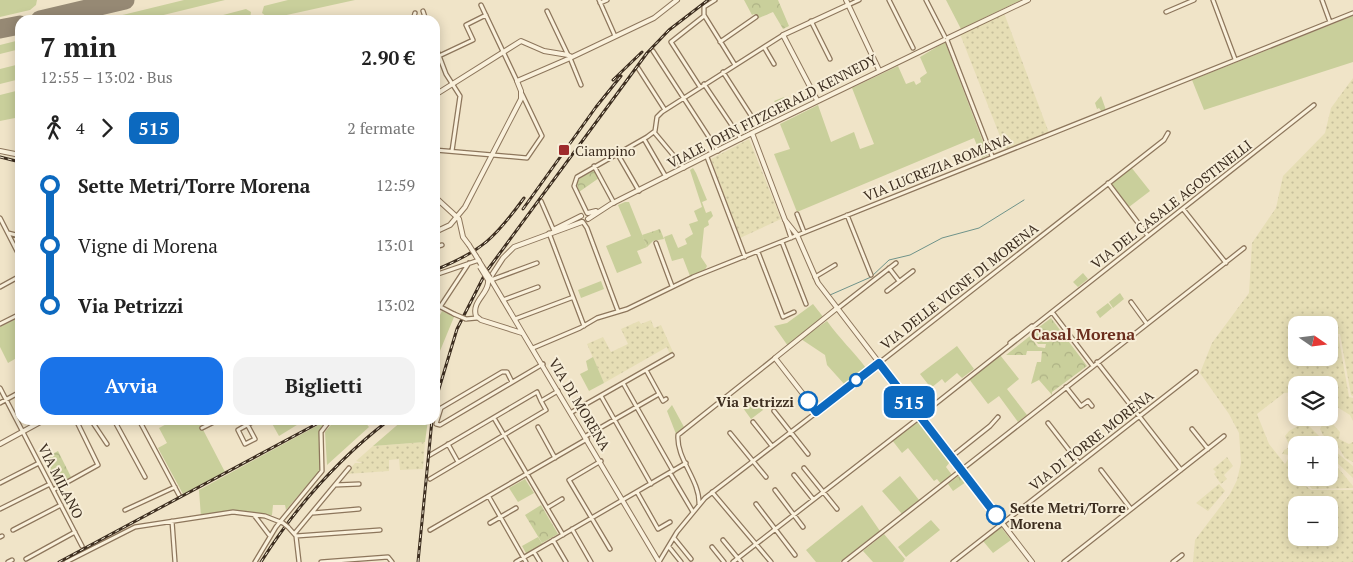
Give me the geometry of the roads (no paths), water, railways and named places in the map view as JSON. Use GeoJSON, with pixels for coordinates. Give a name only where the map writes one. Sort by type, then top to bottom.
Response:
{"type":"FeatureCollection","features":[{"type":"Feature","properties":{"kind":"street"},"geometry":{"type":"LineString","coordinates":[[607,0],[600,2],[615,36]]}},
{"type":"Feature","properties":{"kind":"street"},"geometry":{"type":"LineString","coordinates":[[517,81],[558,63],[563,58],[580,53],[655,18],[677,0]]}},
{"type":"Feature","properties":{"kind":"street"},"geometry":{"type":"LineString","coordinates":[[715,0],[703,10],[704,16],[735,65]]}},
{"type":"Feature","properties":{"kind":"street"},"geometry":{"type":"LineString","coordinates":[[846,0],[879,70]]}},
{"type":"Feature","properties":{"kind":"street"},"geometry":{"type":"LineString","coordinates":[[618,311],[587,228],[584,208],[574,186],[576,178],[654,132],[657,117],[665,110],[723,72],[782,36],[859,0]]}},
{"type":"Feature","properties":{"kind":"street"},"geometry":{"type":"LineString","coordinates":[[889,0],[913,48]]}},
{"type":"Feature","properties":{"kind":"street"},"geometry":{"type":"LineString","coordinates":[[926,0],[946,39],[992,156]]}},
{"type":"Feature","properties":{"kind":"street","name":"VIALE JOHN FITZGERALD KENNEDY"},"geometry":{"type":"LineString","coordinates":[[554,230],[585,221],[613,204],[817,100],[1028,0]]}},
{"type":"Feature","properties":{"kind":"street"},"geometry":{"type":"LineString","coordinates":[[1166,12],[1194,0]]}},
{"type":"Feature","properties":{"kind":"street"},"geometry":{"type":"LineString","coordinates":[[1212,0],[1236,59]]}},
{"type":"Feature","properties":{"kind":"street"},"geometry":{"type":"LineString","coordinates":[[1322,0],[1330,22]]}},
{"type":"Feature","properties":{"kind":"street"},"geometry":{"type":"LineString","coordinates":[[440,150],[526,158],[542,137],[504,50],[481,5]]}},
{"type":"Feature","properties":{"kind":"street"},"geometry":{"type":"LineString","coordinates":[[423,11],[424,15]]}},
{"type":"Feature","properties":{"kind":"street"},"geometry":{"type":"LineString","coordinates":[[547,11],[581,85]]}},
{"type":"Feature","properties":{"kind":"street","name":"VIA LUCREZIA ROMANA"},"geometry":{"type":"LineString","coordinates":[[533,348],[584,326],[595,319],[638,304],[672,286],[804,232],[992,156],[1094,118],[1353,13]]}},
{"type":"Feature","properties":{"kind":"street"},"geometry":{"type":"LineString","coordinates":[[440,52],[473,40],[466,25],[486,15]]}},
{"type":"Feature","properties":{"kind":"street"},"geometry":{"type":"LineString","coordinates":[[700,87],[671,42],[704,16]]}},
{"type":"Feature","properties":{"kind":"street"},"geometry":{"type":"LineString","coordinates":[[720,42],[756,17]]}},
{"type":"Feature","properties":{"kind":"street"},"geometry":{"type":"LineString","coordinates":[[811,21],[830,59]]}},
{"type":"Feature","properties":{"kind":"street"},"geometry":{"type":"LineString","coordinates":[[782,36],[817,100]]}},
{"type":"Feature","properties":{"kind":"street"},"geometry":{"type":"LineString","coordinates":[[440,92],[504,50],[523,41],[563,58]]}},
{"type":"Feature","properties":{"kind":"street"},"geometry":{"type":"LineString","coordinates":[[764,47],[774,64]]}},
{"type":"Feature","properties":{"kind":"street"},"geometry":{"type":"LineString","coordinates":[[654,51],[718,151]]}},
{"type":"Feature","properties":{"kind":"street"},"geometry":{"type":"LineString","coordinates":[[440,59],[460,96],[452,151]]}},
{"type":"Feature","properties":{"kind":"street"},"geometry":{"type":"LineString","coordinates":[[638,68],[665,110]]}},
{"type":"Feature","properties":{"kind":"street"},"geometry":{"type":"LineString","coordinates":[[723,72],[752,117]]}},
{"type":"Feature","properties":{"kind":"street"},"geometry":{"type":"LineString","coordinates":[[704,84],[741,138]]}},
{"type":"Feature","properties":{"kind":"street"},"geometry":{"type":"LineString","coordinates":[[440,230],[448,227],[458,217],[468,202],[520,103],[522,94]]}},
{"type":"Feature","properties":{"kind":"street"},"geometry":{"type":"LineString","coordinates":[[520,103],[527,102]]}},
{"type":"Feature","properties":{"kind":"street","name":"VIA DEL CASALE AGOSTINELLI"},"geometry":{"type":"LineString","coordinates":[[733,562],[1006,348],[1021,333],[1042,320],[1314,105]]}},
{"type":"Feature","properties":{"kind":"street"},"geometry":{"type":"LineString","coordinates":[[654,132],[684,168]]}},
{"type":"Feature","properties":{"kind":"street"},"geometry":{"type":"LineString","coordinates":[[752,133],[790,238]]}},
{"type":"Feature","properties":{"kind":"street","name":"VIA DELLE VIGNE DI MORENA"},"geometry":{"type":"LineString","coordinates":[[659,562],[693,512],[712,492],[1164,140],[1168,133]]}},
{"type":"Feature","properties":{"kind":"street"},"geometry":{"type":"LineString","coordinates":[[644,139],[666,177]]}},
{"type":"Feature","properties":{"kind":"street"},"geometry":{"type":"LineString","coordinates":[[0,151],[15,154]]}},
{"type":"Feature","properties":{"kind":"street"},"geometry":{"type":"LineString","coordinates":[[617,153],[639,191]]}},
{"type":"Feature","properties":{"kind":"street"},"geometry":{"type":"LineString","coordinates":[[706,157],[746,257]]}},
{"type":"Feature","properties":{"kind":"street"},"geometry":{"type":"LineString","coordinates":[[594,166],[613,204]]}},
{"type":"Feature","properties":{"kind":"street"},"geometry":{"type":"LineString","coordinates":[[1108,183],[1148,236]]}},
{"type":"Feature","properties":{"kind":"street"},"geometry":{"type":"LineString","coordinates":[[440,201],[458,217]]}},
{"type":"Feature","properties":{"kind":"street"},"geometry":{"type":"LineString","coordinates":[[541,201],[554,230]]}},
{"type":"Feature","properties":{"kind":"street","name":"VIALE JOHN FITZGERALD KENNEDY"},"geometry":{"type":"LineString","coordinates":[[490,279],[511,250],[585,214],[613,204]]}},
{"type":"Feature","properties":{"kind":"street"},"geometry":{"type":"LineString","coordinates":[[1183,209],[1226,263]]}},
{"type":"Feature","properties":{"kind":"street"},"geometry":{"type":"LineString","coordinates":[[585,214],[585,221]]}},
{"type":"Feature","properties":{"kind":"street"},"geometry":{"type":"LineString","coordinates":[[797,214],[804,232]]}},
{"type":"Feature","properties":{"kind":"street"},"geometry":{"type":"LineString","coordinates":[[848,215],[871,275]]}},
{"type":"Feature","properties":{"kind":"street","name":"VIA DI MORENA"},"geometry":{"type":"LineString","coordinates":[[458,217],[463,237],[572,412],[659,562]]}},
{"type":"Feature","properties":{"kind":"street"},"geometry":{"type":"LineString","coordinates":[[0,218],[15,248]]}},
{"type":"Feature","properties":{"kind":"street"},"geometry":{"type":"LineString","coordinates":[[784,220],[797,235],[815,277],[836,310],[1032,562]]}},
{"type":"Feature","properties":{"kind":"street"},"geometry":{"type":"LineString","coordinates":[[8,233],[15,235]]}},
{"type":"Feature","properties":{"kind":"street"},"geometry":{"type":"LineString","coordinates":[[548,233],[584,326]]}},
{"type":"Feature","properties":{"kind":"street"},"geometry":{"type":"LineString","coordinates":[[11,240],[15,238]]}},
{"type":"Feature","properties":{"kind":"street"},"geometry":{"type":"LineString","coordinates":[[782,242],[806,304]]}},
{"type":"Feature","properties":{"kind":"street"},"geometry":{"type":"LineString","coordinates":[[656,244],[672,286]]}},
{"type":"Feature","properties":{"kind":"street"},"geometry":{"type":"LineString","coordinates":[[844,562],[1244,248]]}},
{"type":"Feature","properties":{"kind":"street"},"geometry":{"type":"LineString","coordinates":[[758,252],[783,317],[794,312]]}},
{"type":"Feature","properties":{"kind":"street"},"geometry":{"type":"LineString","coordinates":[[440,273],[469,263],[477,258]]}},
{"type":"Feature","properties":{"kind":"street"},"geometry":{"type":"LineString","coordinates":[[469,263],[440,307],[466,320],[477,318],[524,334]]}},
{"type":"Feature","properties":{"kind":"street"},"geometry":{"type":"LineString","coordinates":[[477,318],[475,308],[490,279],[537,263]]}},
{"type":"Feature","properties":{"kind":"street"},"geometry":{"type":"LineString","coordinates":[[699,505],[698,491],[678,439],[679,434],[896,263]]}},
{"type":"Feature","properties":{"kind":"street"},"geometry":{"type":"LineString","coordinates":[[815,277],[835,265]]}},
{"type":"Feature","properties":{"kind":"street"},"geometry":{"type":"LineString","coordinates":[[889,268],[899,282]]}},
{"type":"Feature","properties":{"kind":"street"},"geometry":{"type":"LineString","coordinates":[[887,291],[913,271]]}},
{"type":"Feature","properties":{"kind":"street"},"geometry":{"type":"LineString","coordinates":[[0,286],[15,278]]}},
{"type":"Feature","properties":{"kind":"street"},"geometry":{"type":"LineString","coordinates":[[503,300],[538,287]]}},
{"type":"Feature","properties":{"kind":"street"},"geometry":{"type":"LineString","coordinates":[[485,290],[492,288],[498,293]]}},
{"type":"Feature","properties":{"kind":"street"},"geometry":{"type":"LineString","coordinates":[[511,329],[516,321],[571,298]]}},
{"type":"Feature","properties":{"kind":"street"},"geometry":{"type":"LineString","coordinates":[[1130,302],[1147,324]]}},
{"type":"Feature","properties":{"kind":"street"},"geometry":{"type":"LineString","coordinates":[[1052,312],[1093,366]]}},
{"type":"Feature","properties":{"kind":"street"},"geometry":{"type":"LineString","coordinates":[[0,324],[15,316]]}},
{"type":"Feature","properties":{"kind":"street"},"geometry":{"type":"LineString","coordinates":[[572,412],[672,355]]}},
{"type":"Feature","properties":{"kind":"street"},"geometry":{"type":"LineString","coordinates":[[775,358],[816,412]]}},
{"type":"Feature","properties":{"kind":"street"},"geometry":{"type":"LineString","coordinates":[[1097,362],[1181,470]]}},
{"type":"Feature","properties":{"kind":"street"},"geometry":{"type":"LineString","coordinates":[[440,423],[542,364]]}},
{"type":"Feature","properties":{"kind":"street"},"geometry":{"type":"LineString","coordinates":[[646,370],[663,400],[666,399]]}},
{"type":"Feature","properties":{"kind":"street"},"geometry":{"type":"LineString","coordinates":[[440,408],[502,372],[506,372],[512,382]]}},
{"type":"Feature","properties":{"kind":"street","name":"VIA DI TORRE MORENA"},"geometry":{"type":"LineString","coordinates":[[953,562],[1196,372]]}},
{"type":"Feature","properties":{"kind":"street"},"geometry":{"type":"LineString","coordinates":[[623,383],[693,512]]}},
{"type":"Feature","properties":{"kind":"street"},"geometry":{"type":"LineString","coordinates":[[1066,387],[1081,406],[1088,401],[1092,406]]}},
{"type":"Feature","properties":{"kind":"street","name":"VIA MILANO"},"geometry":{"type":"LineString","coordinates":[[0,388],[15,418]]}},
{"type":"Feature","properties":{"kind":"street"},"geometry":{"type":"LineString","coordinates":[[541,401],[559,391]]}},
{"type":"Feature","properties":{"kind":"street"},"geometry":{"type":"LineString","coordinates":[[430,454],[536,392],[546,410],[430,479]]}},
{"type":"Feature","properties":{"kind":"street"},"geometry":{"type":"LineString","coordinates":[[430,530],[556,458],[614,420],[659,394]]}},
{"type":"Feature","properties":{"kind":"street"},"geometry":{"type":"LineString","coordinates":[[0,403],[15,395]]}},
{"type":"Feature","properties":{"kind":"street"},"geometry":{"type":"LineString","coordinates":[[601,396],[651,484]]}},
{"type":"Feature","properties":{"kind":"street"},"geometry":{"type":"LineString","coordinates":[[774,411],[808,454]]}},
{"type":"Feature","properties":{"kind":"street"},"geometry":{"type":"LineString","coordinates":[[950,457],[990,426],[998,417]]}},
{"type":"Feature","properties":{"kind":"street"},"geometry":{"type":"LineString","coordinates":[[494,418],[562,535]]}},
{"type":"Feature","properties":{"kind":"street"},"geometry":{"type":"LineString","coordinates":[[753,422],[772,446]]}},
{"type":"Feature","properties":{"kind":"street"},"geometry":{"type":"LineString","coordinates":[[1048,423],[1079,463]]}},
{"type":"Feature","properties":{"kind":"street","name":"VIA MILANO"},"geometry":{"type":"LineString","coordinates":[[18,425],[82,546]]}},
{"type":"Feature","properties":{"kind":"street"},"geometry":{"type":"LineString","coordinates":[[0,443],[35,425]]}},
{"type":"Feature","properties":{"kind":"street"},"geometry":{"type":"LineString","coordinates":[[52,490],[98,465],[78,425]]}},
{"type":"Feature","properties":{"kind":"street"},"geometry":{"type":"LineString","coordinates":[[94,425],[107,444]]}},
{"type":"Feature","properties":{"kind":"street"},"geometry":{"type":"LineString","coordinates":[[117,425],[145,476]]}},
{"type":"Feature","properties":{"kind":"street"},"geometry":{"type":"LineString","coordinates":[[142,425],[179,495]]}},
{"type":"Feature","properties":{"kind":"street"},"geometry":{"type":"LineString","coordinates":[[202,428],[208,425]]}},
{"type":"Feature","properties":{"kind":"street"},"geometry":{"type":"LineString","coordinates":[[246,425],[238,430],[245,444],[254,439],[247,425]]}},
{"type":"Feature","properties":{"kind":"street"},"geometry":{"type":"LineString","coordinates":[[255,562],[276,527],[322,471],[321,432],[326,425]]}},
{"type":"Feature","properties":{"kind":"street"},"geometry":{"type":"LineString","coordinates":[[538,427],[556,458]]}},
{"type":"Feature","properties":{"kind":"street"},"geometry":{"type":"LineString","coordinates":[[1192,429],[1208,449]]}},
{"type":"Feature","properties":{"kind":"street"},"geometry":{"type":"LineString","coordinates":[[730,433],[766,477]]}},
{"type":"Feature","properties":{"kind":"street"},"geometry":{"type":"LineString","coordinates":[[1064,562],[1224,436]]}},
{"type":"Feature","properties":{"kind":"street"},"geometry":{"type":"LineString","coordinates":[[448,444],[458,462]]}},
{"type":"Feature","properties":{"kind":"street"},"geometry":{"type":"LineString","coordinates":[[601,461],[569,480],[610,549]]}},
{"type":"Feature","properties":{"kind":"street"},"geometry":{"type":"LineString","coordinates":[[0,483],[39,463]]}},
{"type":"Feature","properties":{"kind":"street"},"geometry":{"type":"LineString","coordinates":[[516,562],[686,463]]}},
{"type":"Feature","properties":{"kind":"street"},"geometry":{"type":"LineString","coordinates":[[296,535],[349,468]]}},
{"type":"Feature","properties":{"kind":"street"},"geometry":{"type":"LineString","coordinates":[[804,468],[837,509]]}},
{"type":"Feature","properties":{"kind":"street"},"geometry":{"type":"LineString","coordinates":[[1101,470],[1131,509]]}},
{"type":"Feature","properties":{"kind":"street"},"geometry":{"type":"LineString","coordinates":[[794,475],[812,499]]}},
{"type":"Feature","properties":{"kind":"street"},"geometry":{"type":"LineString","coordinates":[[0,509],[50,484]]}},
{"type":"Feature","properties":{"kind":"street"},"geometry":{"type":"LineString","coordinates":[[335,486],[359,484]]}},
{"type":"Feature","properties":{"kind":"street"},"geometry":{"type":"LineString","coordinates":[[126,510],[174,487]]}},
{"type":"Feature","properties":{"kind":"street"},"geometry":{"type":"LineString","coordinates":[[775,490],[803,527]]}},
{"type":"Feature","properties":{"kind":"street"},"geometry":{"type":"LineString","coordinates":[[637,492],[658,529],[670,522]]}},
{"type":"Feature","properties":{"kind":"street"},"geometry":{"type":"LineString","coordinates":[[712,492],[771,562]]}},
{"type":"Feature","properties":{"kind":"street"},"geometry":{"type":"LineString","coordinates":[[489,496],[526,562]]}},
{"type":"Feature","properties":{"kind":"street"},"geometry":{"type":"LineString","coordinates":[[547,508],[562,499]]}},
{"type":"Feature","properties":{"kind":"street"},"geometry":{"type":"LineString","coordinates":[[756,504],[795,556]]}},
{"type":"Feature","properties":{"kind":"street"},"geometry":{"type":"LineString","coordinates":[[13,530],[61,506]]}},
{"type":"Feature","properties":{"kind":"street"},"geometry":{"type":"LineString","coordinates":[[490,523],[516,508]]}},
{"type":"Feature","properties":{"kind":"street"},"geometry":{"type":"LineString","coordinates":[[312,513],[360,509]]}},
{"type":"Feature","properties":{"kind":"street"},"geometry":{"type":"LineString","coordinates":[[66,562],[128,529],[233,512],[254,514],[282,522],[296,535],[299,562]]}},
{"type":"Feature","properties":{"kind":"street"},"geometry":{"type":"LineString","coordinates":[[254,514],[270,536]]}},
{"type":"Feature","properties":{"kind":"street"},"geometry":{"type":"LineString","coordinates":[[275,519],[276,527]]}},
{"type":"Feature","properties":{"kind":"street"},"geometry":{"type":"LineString","coordinates":[[172,521],[175,562]]}},
{"type":"Feature","properties":{"kind":"street"},"geometry":{"type":"LineString","coordinates":[[572,529],[591,562]]}},
{"type":"Feature","properties":{"kind":"street"},"geometry":{"type":"LineString","coordinates":[[296,535],[380,530]]}},
{"type":"Feature","properties":{"kind":"street"},"geometry":{"type":"LineString","coordinates":[[26,559],[74,532]]}},
{"type":"Feature","properties":{"kind":"street"},"geometry":{"type":"LineString","coordinates":[[674,538],[690,559]]}},
{"type":"Feature","properties":{"kind":"street"},"geometry":{"type":"LineString","coordinates":[[553,540],[566,562]]}},
{"type":"Feature","properties":{"kind":"street"},"geometry":{"type":"LineString","coordinates":[[723,540],[741,562]]}},
{"type":"Feature","properties":{"kind":"street"},"geometry":{"type":"LineString","coordinates":[[669,547],[681,562]]}},
{"type":"Feature","properties":{"kind":"street"},"geometry":{"type":"LineString","coordinates":[[712,547],[724,562]]}},
{"type":"Feature","properties":{"kind":"street"},"geometry":{"type":"LineString","coordinates":[[534,552],[540,562]]}},
{"type":"Feature","properties":{"kind":"street"},"geometry":{"type":"LineString","coordinates":[[1173,562],[1182,556]]}},
{"type":"Feature","properties":{"kind":"street"},"geometry":{"type":"LineString","coordinates":[[321,562],[388,557],[392,562]]}},
{"type":"Feature","properties":{"kind":"street"},"geometry":{"type":"LineString","coordinates":[[8,562],[12,560]]}},
{"type":"Feature","properties":{"kind":"waterway"},"geometry":{"type":"LineString","coordinates":[[830,295],[871,277],[889,260],[910,255],[942,238],[979,228],[1024,200]]}},
{"type":"Feature","properties":{"kind":"railway"},"geometry":{"type":"LineString","coordinates":[[440,385],[457,329],[486,272],[647,53],[669,30],[708,0]]}},
{"type":"Feature","properties":{"kind":"railway"},"geometry":{"type":"LineString","coordinates":[[613,80],[642,52]]}},
{"type":"Feature","properties":{"kind":"railway"},"geometry":{"type":"LineString","coordinates":[[523,209],[596,107],[621,76]]}},
{"type":"Feature","properties":{"kind":"railway"},"geometry":{"type":"LineString","coordinates":[[0,157],[15,161]]}},
{"type":"Feature","properties":{"kind":"railway"},"geometry":{"type":"LineString","coordinates":[[440,268],[465,256],[486,242],[524,198]]}},
{"type":"Feature","properties":{"kind":"railway"},"geometry":{"type":"LineString","coordinates":[[59,562],[315,425]]}},
{"type":"Feature","properties":{"kind":"railway"},"geometry":{"type":"LineString","coordinates":[[261,562],[288,523],[319,485],[352,451],[383,425]]}},
{"type":"Feature","properties":{"kind":"railway"},"geometry":{"type":"LineString","coordinates":[[418,562],[432,425]]}},
{"type":"Feature","properties":{"kind":"place","name":"Ciampino"},"geometry":{"type":"Point","coordinates":[564,150]}},
{"type":"Feature","properties":{"kind":"place","name":"Via Petrizzi"},"geometry":{"type":"Point","coordinates":[808,401]}},
{"type":"Feature","properties":{"kind":"place","name":"Sette Metri/Torre Morena"},"geometry":{"type":"Point","coordinates":[996,515]}},
{"type":"Feature","properties":{"kind":"district","name":"Casal Morena"},"geometry":{"type":"Point","coordinates":[1083,334]}}]}
